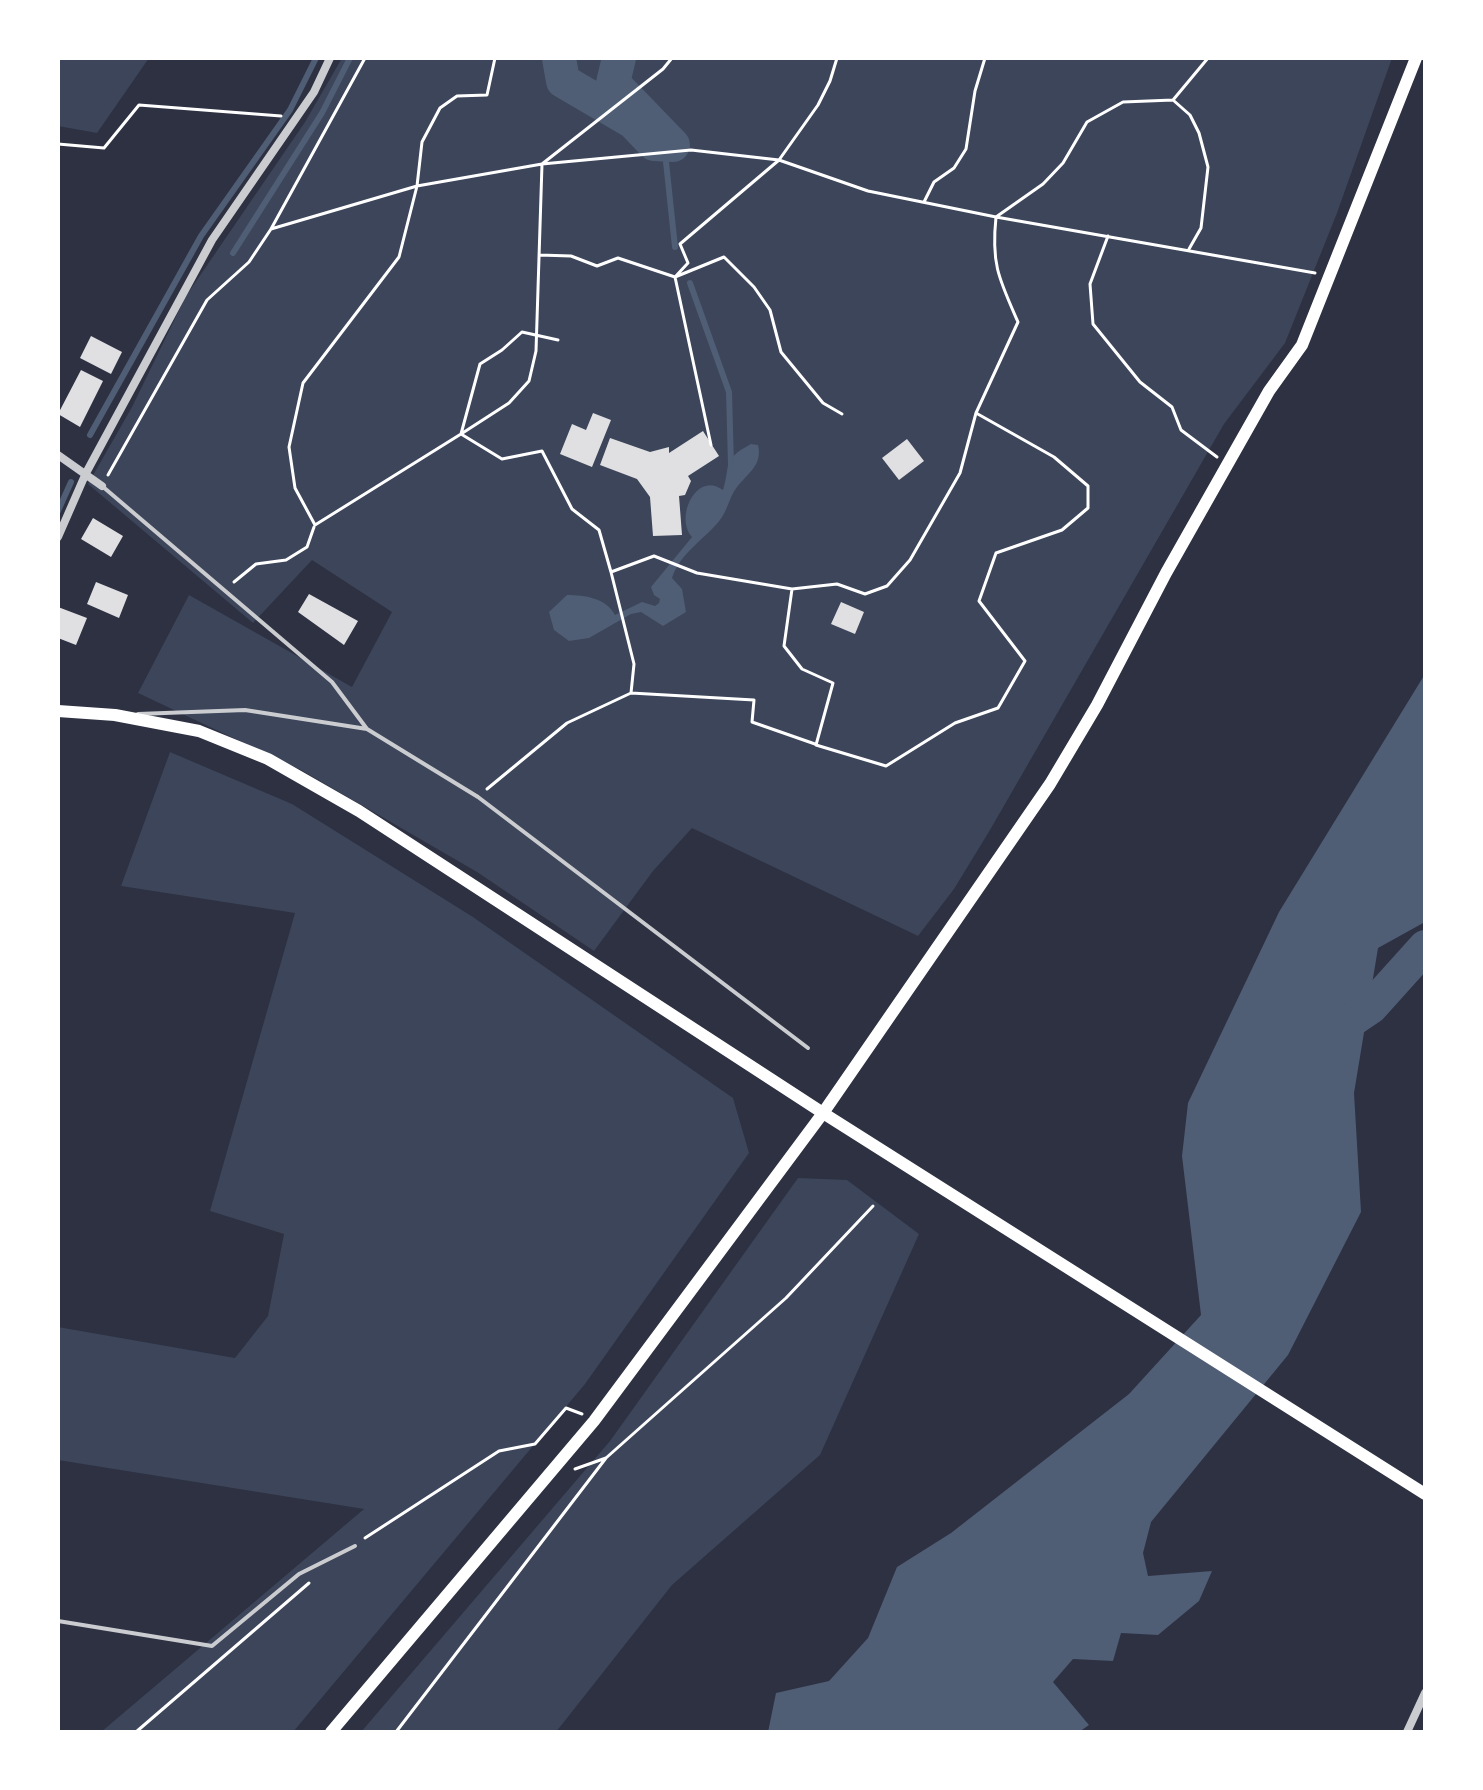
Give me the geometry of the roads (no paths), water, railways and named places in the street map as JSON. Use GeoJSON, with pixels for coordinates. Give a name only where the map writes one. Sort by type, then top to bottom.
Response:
{"type":"FeatureCollection","features":[{"type":"Feature","properties":{"kind":"main road"},"geometry":{"type":"LineString","coordinates":[[331,1732],[594,1421],[823,1113],[1050,784],[1097,705],[1166,573],[1269,391],[1302,345],[1416,58]]}},
{"type":"Feature","properties":{"kind":"main road"},"geometry":{"type":"LineString","coordinates":[[58,711],[115,715],[199,731],[268,759],[359,811],[823,1113],[1425,1494]]}},
{"type":"Feature","properties":{"kind":"street"},"geometry":{"type":"LineString","coordinates":[[58,537],[86,473],[212,240],[314,92],[330,58]]}},
{"type":"Feature","properties":{"kind":"street"},"geometry":{"type":"LineString","coordinates":[[58,455],[102,486]]}},
{"type":"Feature","properties":{"kind":"street"},"geometry":{"type":"LineString","coordinates":[[1407,1732],[1425,1693]]}},
{"type":"Feature","properties":{"kind":"lane"},"geometry":{"type":"LineString","coordinates":[[102,486],[332,682],[367,729],[478,797],[808,1048]]}},
{"type":"Feature","properties":{"kind":"lane"},"geometry":{"type":"LineString","coordinates":[[115,715],[245,710],[367,729]]}},
{"type":"Feature","properties":{"kind":"lane"},"geometry":{"type":"LineString","coordinates":[[58,1621],[212,1646],[299,1574],[355,1546]]}},
{"type":"Feature","properties":{"kind":"waterway"},"geometry":{"type":"LineString","coordinates":[[90,435],[201,236],[290,110],[316,58]]}},
{"type":"Feature","properties":{"kind":"waterway"},"geometry":{"type":"LineString","coordinates":[[233,253],[322,113],[350,58]]}},
{"type":"Feature","properties":{"kind":"waterway"},"geometry":{"type":"LineString","coordinates":[[559,58],[563,81],[633,122],[654,144],[673,145],[613,83],[619,58]]}},
{"type":"Feature","properties":{"kind":"waterway"},"geometry":{"type":"LineString","coordinates":[[666,162],[675,247]]}},
{"type":"Feature","properties":{"kind":"waterway"},"geometry":{"type":"LineString","coordinates":[[690,283],[729,392],[731,465]]}},
{"type":"Feature","properties":{"kind":"waterway"},"geometry":{"type":"LineString","coordinates":[[58,511],[71,482]]}},
{"type":"Feature","properties":{"kind":"waterway"},"geometry":{"type":"LineString","coordinates":[[1331,1034],[1371,1007],[1425,947]]}}]}
